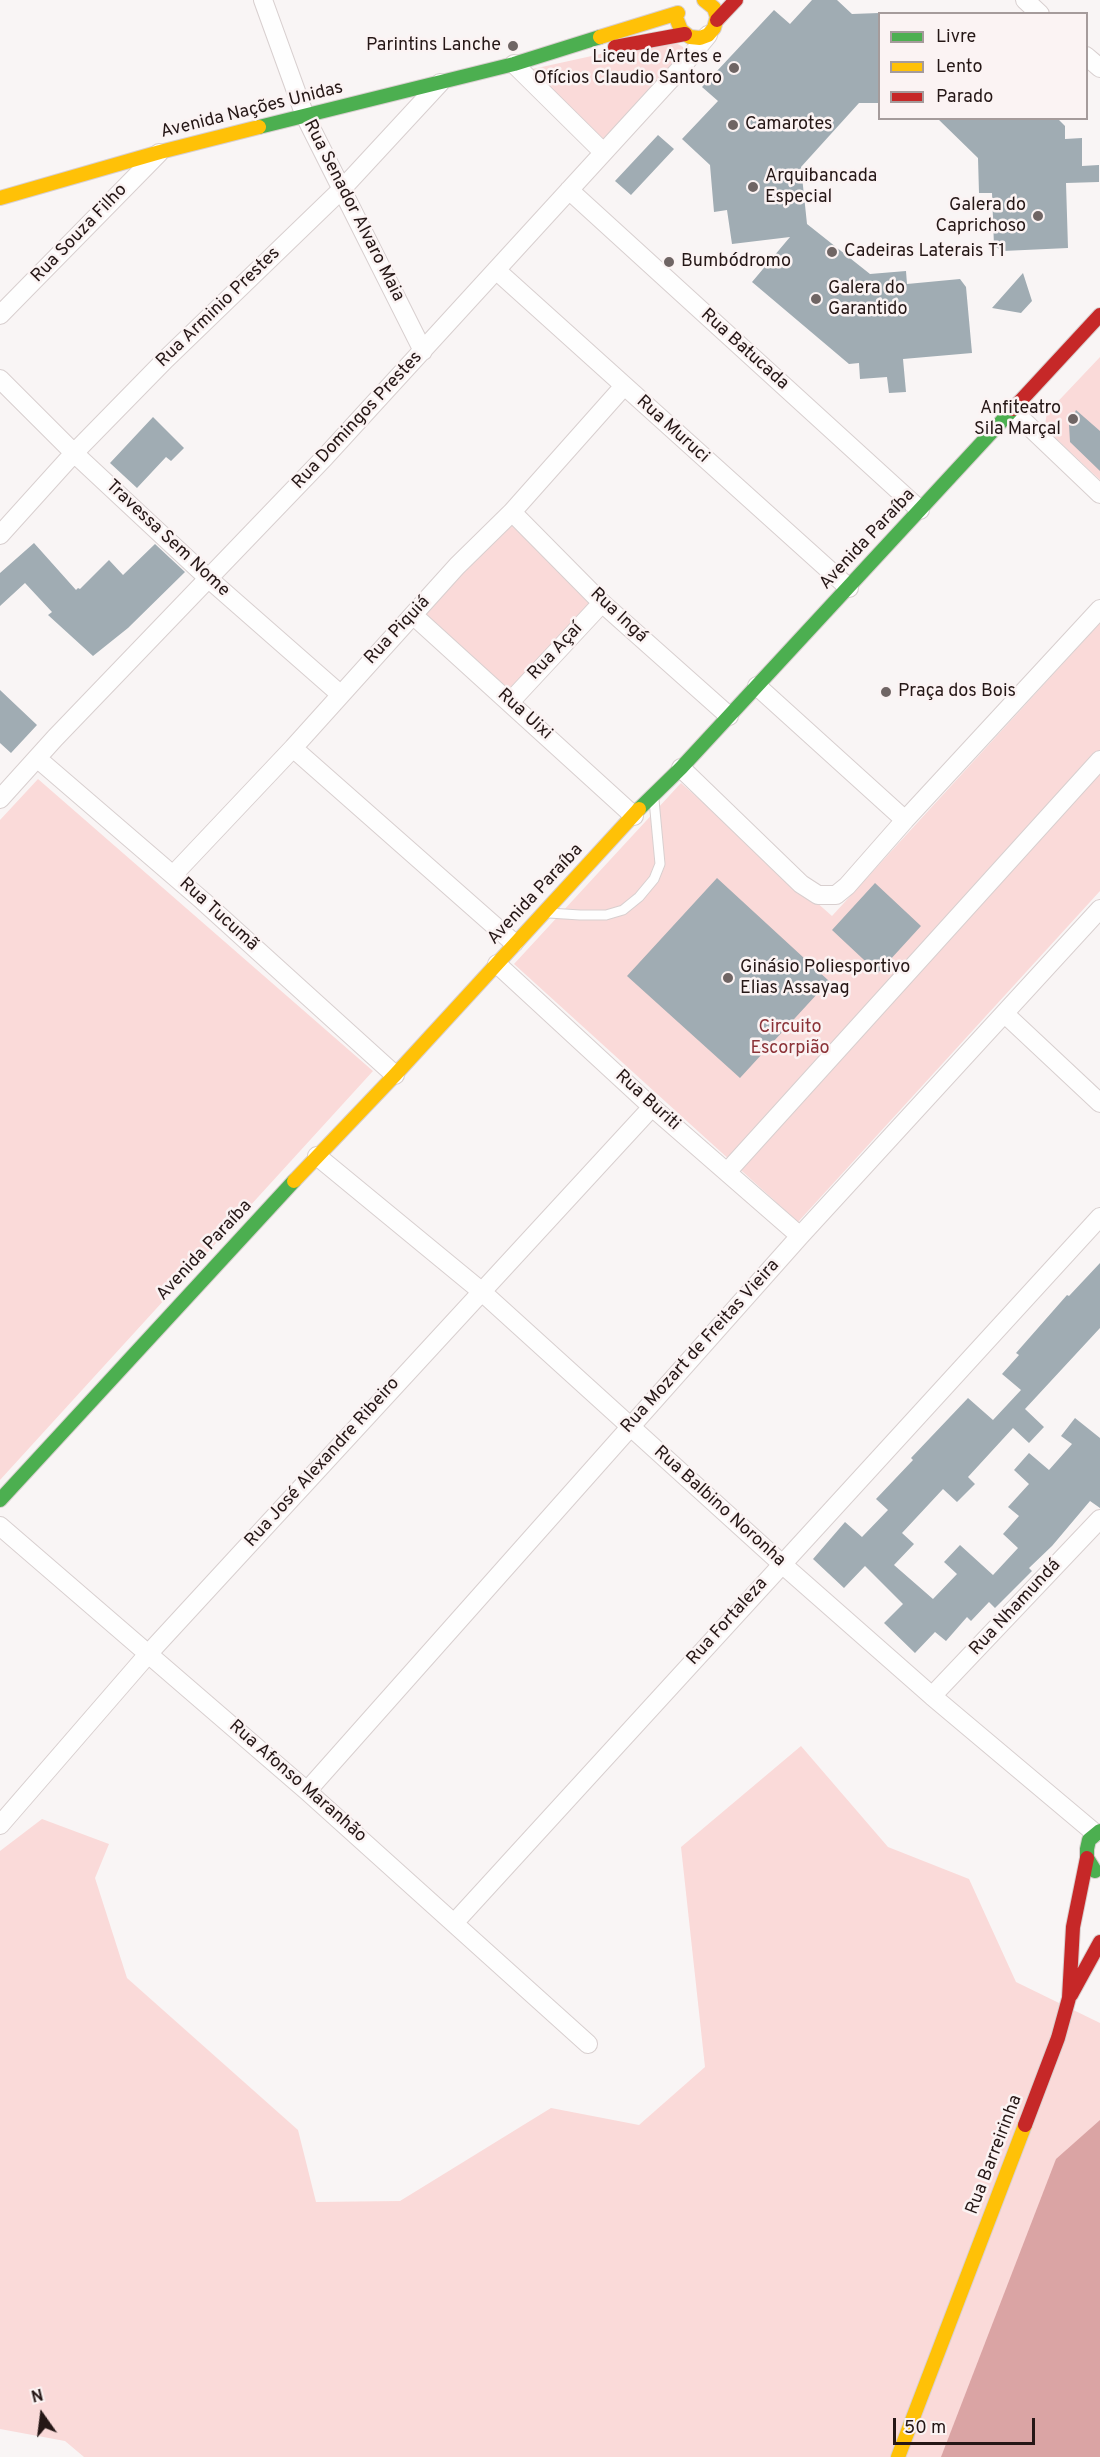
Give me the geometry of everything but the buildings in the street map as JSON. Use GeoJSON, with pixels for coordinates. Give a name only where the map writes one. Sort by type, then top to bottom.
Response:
{"type":"FeatureCollection","features":[{"type":"Feature","properties":{"kind":"street","name":"Rua Senador Alvaro Maia"},"geometry":{"type":"LineString","coordinates":[[263,0],[305,116],[423,351]]}},
{"type":"Feature","properties":{"kind":"street"},"geometry":{"type":"LineString","coordinates":[[704,0],[714,8],[712,27]]}},
{"type":"Feature","properties":{"kind":"street"},"geometry":{"type":"LineString","coordinates":[[712,27],[736,0]]}},
{"type":"Feature","properties":{"kind":"street"},"geometry":{"type":"LineString","coordinates":[[1025,0],[1038,12]]}},
{"type":"Feature","properties":{"kind":"street","name":"Avenida Nações Unidas"},"geometry":{"type":"LineString","coordinates":[[682,5],[678,25],[685,34]]}},
{"type":"Feature","properties":{"kind":"street","name":"Avenida Nações Unidas"},"geometry":{"type":"LineString","coordinates":[[0,198],[160,152],[514,63],[682,5]]}},
{"type":"Feature","properties":{"kind":"street","name":"Avenida Nações Unidas"},"geometry":{"type":"LineString","coordinates":[[514,63],[558,58],[685,34],[697,38],[712,27]]}},
{"type":"Feature","properties":{"kind":"street","name":"Rua Domingos Prestes"},"geometry":{"type":"LineString","coordinates":[[0,799],[423,351],[602,151],[680,69],[712,27]]}},
{"type":"Feature","properties":{"kind":"street"},"geometry":{"type":"LineString","coordinates":[[1088,58],[1100,68]]}},
{"type":"Feature","properties":{"kind":"street"},"geometry":{"type":"LineString","coordinates":[[514,63],[602,151]]}},
{"type":"Feature","properties":{"kind":"street","name":"Rua Arminio Prestes"},"geometry":{"type":"LineString","coordinates":[[0,535],[74,453],[166,359],[341,190],[440,83]]}},
{"type":"Feature","properties":{"kind":"street","name":"Rua Souza Filho"},"geometry":{"type":"LineString","coordinates":[[0,315],[160,152]]}},
{"type":"Feature","properties":{"kind":"street","name":"Rua Batucada"},"geometry":{"type":"LineString","coordinates":[[568,190],[920,510]]}},
{"type":"Feature","properties":{"kind":"street","name":"Rua Muruci"},"geometry":{"type":"LineString","coordinates":[[496,270],[849,588]]}},
{"type":"Feature","properties":{"kind":"street","name":"Avenida Paraíba"},"geometry":{"type":"LineString","coordinates":[[0,1500],[317,1156],[395,1075],[514,943],[849,588],[1100,315]]}},
{"type":"Feature","properties":{"kind":"street","name":"Travessa Sem Nome"},"geometry":{"type":"LineString","coordinates":[[0,379],[74,453],[209,579],[340,694]]}},
{"type":"Feature","properties":{"kind":"street","name":"Rua Piquiá"},"geometry":{"type":"LineString","coordinates":[[173,875],[293,748],[457,566],[512,512],[624,387]]}},
{"type":"Feature","properties":{"kind":"street"},"geometry":{"type":"LineString","coordinates":[[1013,411],[1100,494]]}},
{"type":"Feature","properties":{"kind":"street","name":"Rua Ingá"},"geometry":{"type":"LineString","coordinates":[[512,512],[602,603],[729,716]]}},
{"type":"Feature","properties":{"kind":"street","name":"Rua Açaí"},"geometry":{"type":"LineString","coordinates":[[510,702],[602,603]]}},
{"type":"Feature","properties":{"kind":"street"},"geometry":{"type":"LineString","coordinates":[[681,768],[784,870],[818,896],[830,896],[841,892],[904,820],[1100,609]]}},
{"type":"Feature","properties":{"kind":"street","name":"Rua Uixi"},"geometry":{"type":"LineString","coordinates":[[413,615],[634,816]]}},
{"type":"Feature","properties":{"kind":"street"},"geometry":{"type":"LineString","coordinates":[[757,686],[904,820]]}},
{"type":"Feature","properties":{"kind":"street"},"geometry":{"type":"LineString","coordinates":[[293,748],[514,943]]}},
{"type":"Feature","properties":{"kind":"street","name":"Rua Tucumã"},"geometry":{"type":"LineString","coordinates":[[38,759],[173,875],[395,1075]]}},
{"type":"Feature","properties":{"kind":"street"},"geometry":{"type":"LineString","coordinates":[[727,1172],[1100,760]]}},
{"type":"Feature","properties":{"kind":"street","name":"Rua Mozart de Freitas Vieira"},"geometry":{"type":"LineString","coordinates":[[307,1791],[800,1236],[1100,909]]}},
{"type":"Feature","properties":{"kind":"street","name":"Rua Buriti"},"geometry":{"type":"LineString","coordinates":[[497,963],[652,1107],[800,1236]]}},
{"type":"Feature","properties":{"kind":"street"},"geometry":{"type":"LineString","coordinates":[[1005,1014],[1100,1103]]}},
{"type":"Feature","properties":{"kind":"street","name":"Rua José Alexandre Ribeiro"},"geometry":{"type":"LineString","coordinates":[[0,1825],[149,1653],[652,1107]]}},
{"type":"Feature","properties":{"kind":"street","name":"Rua Balbino Noronha"},"geometry":{"type":"LineString","coordinates":[[317,1156],[481,1291],[629,1427],[933,1696],[1097,1832]]}},
{"type":"Feature","properties":{"kind":"street","name":"Rua Fortaleza"},"geometry":{"type":"LineString","coordinates":[[455,1922],[1100,1217]]}},
{"type":"Feature","properties":{"kind":"street","name":"Rua Nhamundá"},"geometry":{"type":"LineString","coordinates":[[933,1696],[1100,1519]]}},
{"type":"Feature","properties":{"kind":"street","name":"Rua Afonso Maranhão"},"geometry":{"type":"LineString","coordinates":[[0,1526],[307,1791],[588,2044]]}},
{"type":"Feature","properties":{"kind":"street","name":"Rua Barreirinha"},"geometry":{"type":"LineString","coordinates":[[898,2457],[1058,2038],[1069,1998],[1073,1927],[1089,1840],[1097,1832]]}},
{"type":"Feature","properties":{"kind":"street"},"geometry":{"type":"LineString","coordinates":[[1087,1858],[1091,1868],[1100,1875]]}},
{"type":"Feature","properties":{"kind":"street","name":"Rua Barreirinha"},"geometry":{"type":"LineString","coordinates":[[1069,1998],[1100,1942]]}},
{"type":"Feature","properties":{"kind":"lane"},"geometry":{"type":"LineString","coordinates":[[544,912],[606,915],[623,910],[639,897],[654,879],[660,864],[653,794]]}},
{"type":"Feature","properties":{"kind":"green space"},"geometry":{"type":"Polygon","coordinates":[[[669,39],[683,47],[686,53],[604,144],[528,70],[669,39]]]}},
{"type":"Feature","properties":{"kind":"green space","name":"Anfiteatro Sila Marçal"},"geometry":{"type":"Polygon","coordinates":[[[1100,357],[1100,480],[1051,434],[1045,424],[1047,413],[1100,357]]]}},
{"type":"Feature","properties":{"kind":"green space"},"geometry":{"type":"Polygon","coordinates":[[[509,523],[592,602],[509,697],[422,614],[509,523]]]}},
{"type":"Feature","properties":{"kind":"green space","name":"Circuito Escorpião"},"geometry":{"type":"Polygon","coordinates":[[[1100,623],[1100,891],[798,1222],[514,964],[681,783],[832,916],[1100,623]]]}},
{"type":"Feature","properties":{"kind":"green space"},"geometry":{"type":"Polygon","coordinates":[[[38,779],[373,1071],[0,1480],[0,820],[38,779]]]}},
{"type":"Feature","properties":{"kind":"green space"},"geometry":{"type":"Polygon","coordinates":[[[801,1746],[888,1847],[969,1879],[1016,1982],[1100,2023],[1100,2457],[84,2457],[65,2441],[0,2429],[0,1851],[42,1819],[109,1844],[95,1878],[127,1978],[298,2130],[316,2202],[400,2201],[551,2108],[639,2125],[705,2067],[681,1847],[801,1746]]]}},
{"type":"Feature","properties":{"kind":"shaded area"},"geometry":{"type":"Polygon","coordinates":[[[1100,2120],[1100,2457],[941,2457],[1056,2159],[1100,2120]]]}},
{"type":"Feature","properties":{"kind":"traffic: fast"},"geometry":{"type":"LineString","coordinates":[[259,127],[514,64],[600,37]]}},
{"type":"Feature","properties":{"kind":"traffic: fast"},"geometry":{"type":"LineString","coordinates":[[639,809],[681,768],[1013,409]]}},
{"type":"Feature","properties":{"kind":"traffic: fast"},"geometry":{"type":"LineString","coordinates":[[0,1500],[294,1181]]}},
{"type":"Feature","properties":{"kind":"traffic: fast"},"geometry":{"type":"LineString","coordinates":[[1095,1871],[1087,1858],[1087,1849],[1089,1840],[1100,1831]]}},
{"type":"Feature","properties":{"kind":"traffic: slow"},"geometry":{"type":"LineString","coordinates":[[677,20],[681,30],[690,37],[700,38],[708,35],[714,28],[717,17],[714,8],[704,0]]}},
{"type":"Feature","properties":{"kind":"traffic: slow"},"geometry":{"type":"LineString","coordinates":[[600,37],[678,13]]}},
{"type":"Feature","properties":{"kind":"traffic: slow"},"geometry":{"type":"LineString","coordinates":[[0,198],[160,152],[259,127]]}},
{"type":"Feature","properties":{"kind":"traffic: slow"},"geometry":{"type":"LineString","coordinates":[[294,1181],[395,1075],[639,809]]}},
{"type":"Feature","properties":{"kind":"traffic: slow"},"geometry":{"type":"LineString","coordinates":[[898,2457],[1025,2125]]}},
{"type":"Feature","properties":{"kind":"traffic: jam"},"geometry":{"type":"LineString","coordinates":[[717,20],[736,0]]}},
{"type":"Feature","properties":{"kind":"traffic: jam"},"geometry":{"type":"LineString","coordinates":[[615,47],[685,34]]}},
{"type":"Feature","properties":{"kind":"traffic: jam"},"geometry":{"type":"LineString","coordinates":[[1013,409],[1100,315]]}},
{"type":"Feature","properties":{"kind":"traffic: jam"},"geometry":{"type":"LineString","coordinates":[[1025,2125],[1058,2038],[1069,1998],[1073,1927],[1087,1858]]}},
{"type":"Feature","properties":{"kind":"traffic: jam"},"geometry":{"type":"LineString","coordinates":[[1071,1995],[1100,1942]]}},
{"type":"Feature","properties":{"kind":"place","name":"Parintins Lanche"},"geometry":{"type":"Point","coordinates":[513,46]}},
{"type":"Feature","properties":{"kind":"place","name":"Liceu de Artes e Ofícios Claudio Santoro"},"geometry":{"type":"Point","coordinates":[734,68]}},
{"type":"Feature","properties":{"kind":"place","name":"Camarotes"},"geometry":{"type":"Point","coordinates":[733,125]}},
{"type":"Feature","properties":{"kind":"place","name":"Arquibancada Especial"},"geometry":{"type":"Point","coordinates":[753,187]}},
{"type":"Feature","properties":{"kind":"place","name":"Galera do Caprichoso"},"geometry":{"type":"Point","coordinates":[1038,216]}},
{"type":"Feature","properties":{"kind":"place","name":"Cadeiras Laterais T1"},"geometry":{"type":"Point","coordinates":[832,252]}},
{"type":"Feature","properties":{"kind":"place","name":"Bumbódromo"},"geometry":{"type":"Point","coordinates":[669,262]}},
{"type":"Feature","properties":{"kind":"place","name":"Galera do Garantido"},"geometry":{"type":"Point","coordinates":[816,299]}},
{"type":"Feature","properties":{"kind":"place","name":"Anfiteatro Sila Marçal"},"geometry":{"type":"Point","coordinates":[1073,419]}},
{"type":"Feature","properties":{"kind":"place","name":"Praça dos Bois"},"geometry":{"type":"Point","coordinates":[886,692]}},
{"type":"Feature","properties":{"kind":"place","name":"Ginásio Poliesportivo Elias Assayag"},"geometry":{"type":"Point","coordinates":[728,978]}}]}
